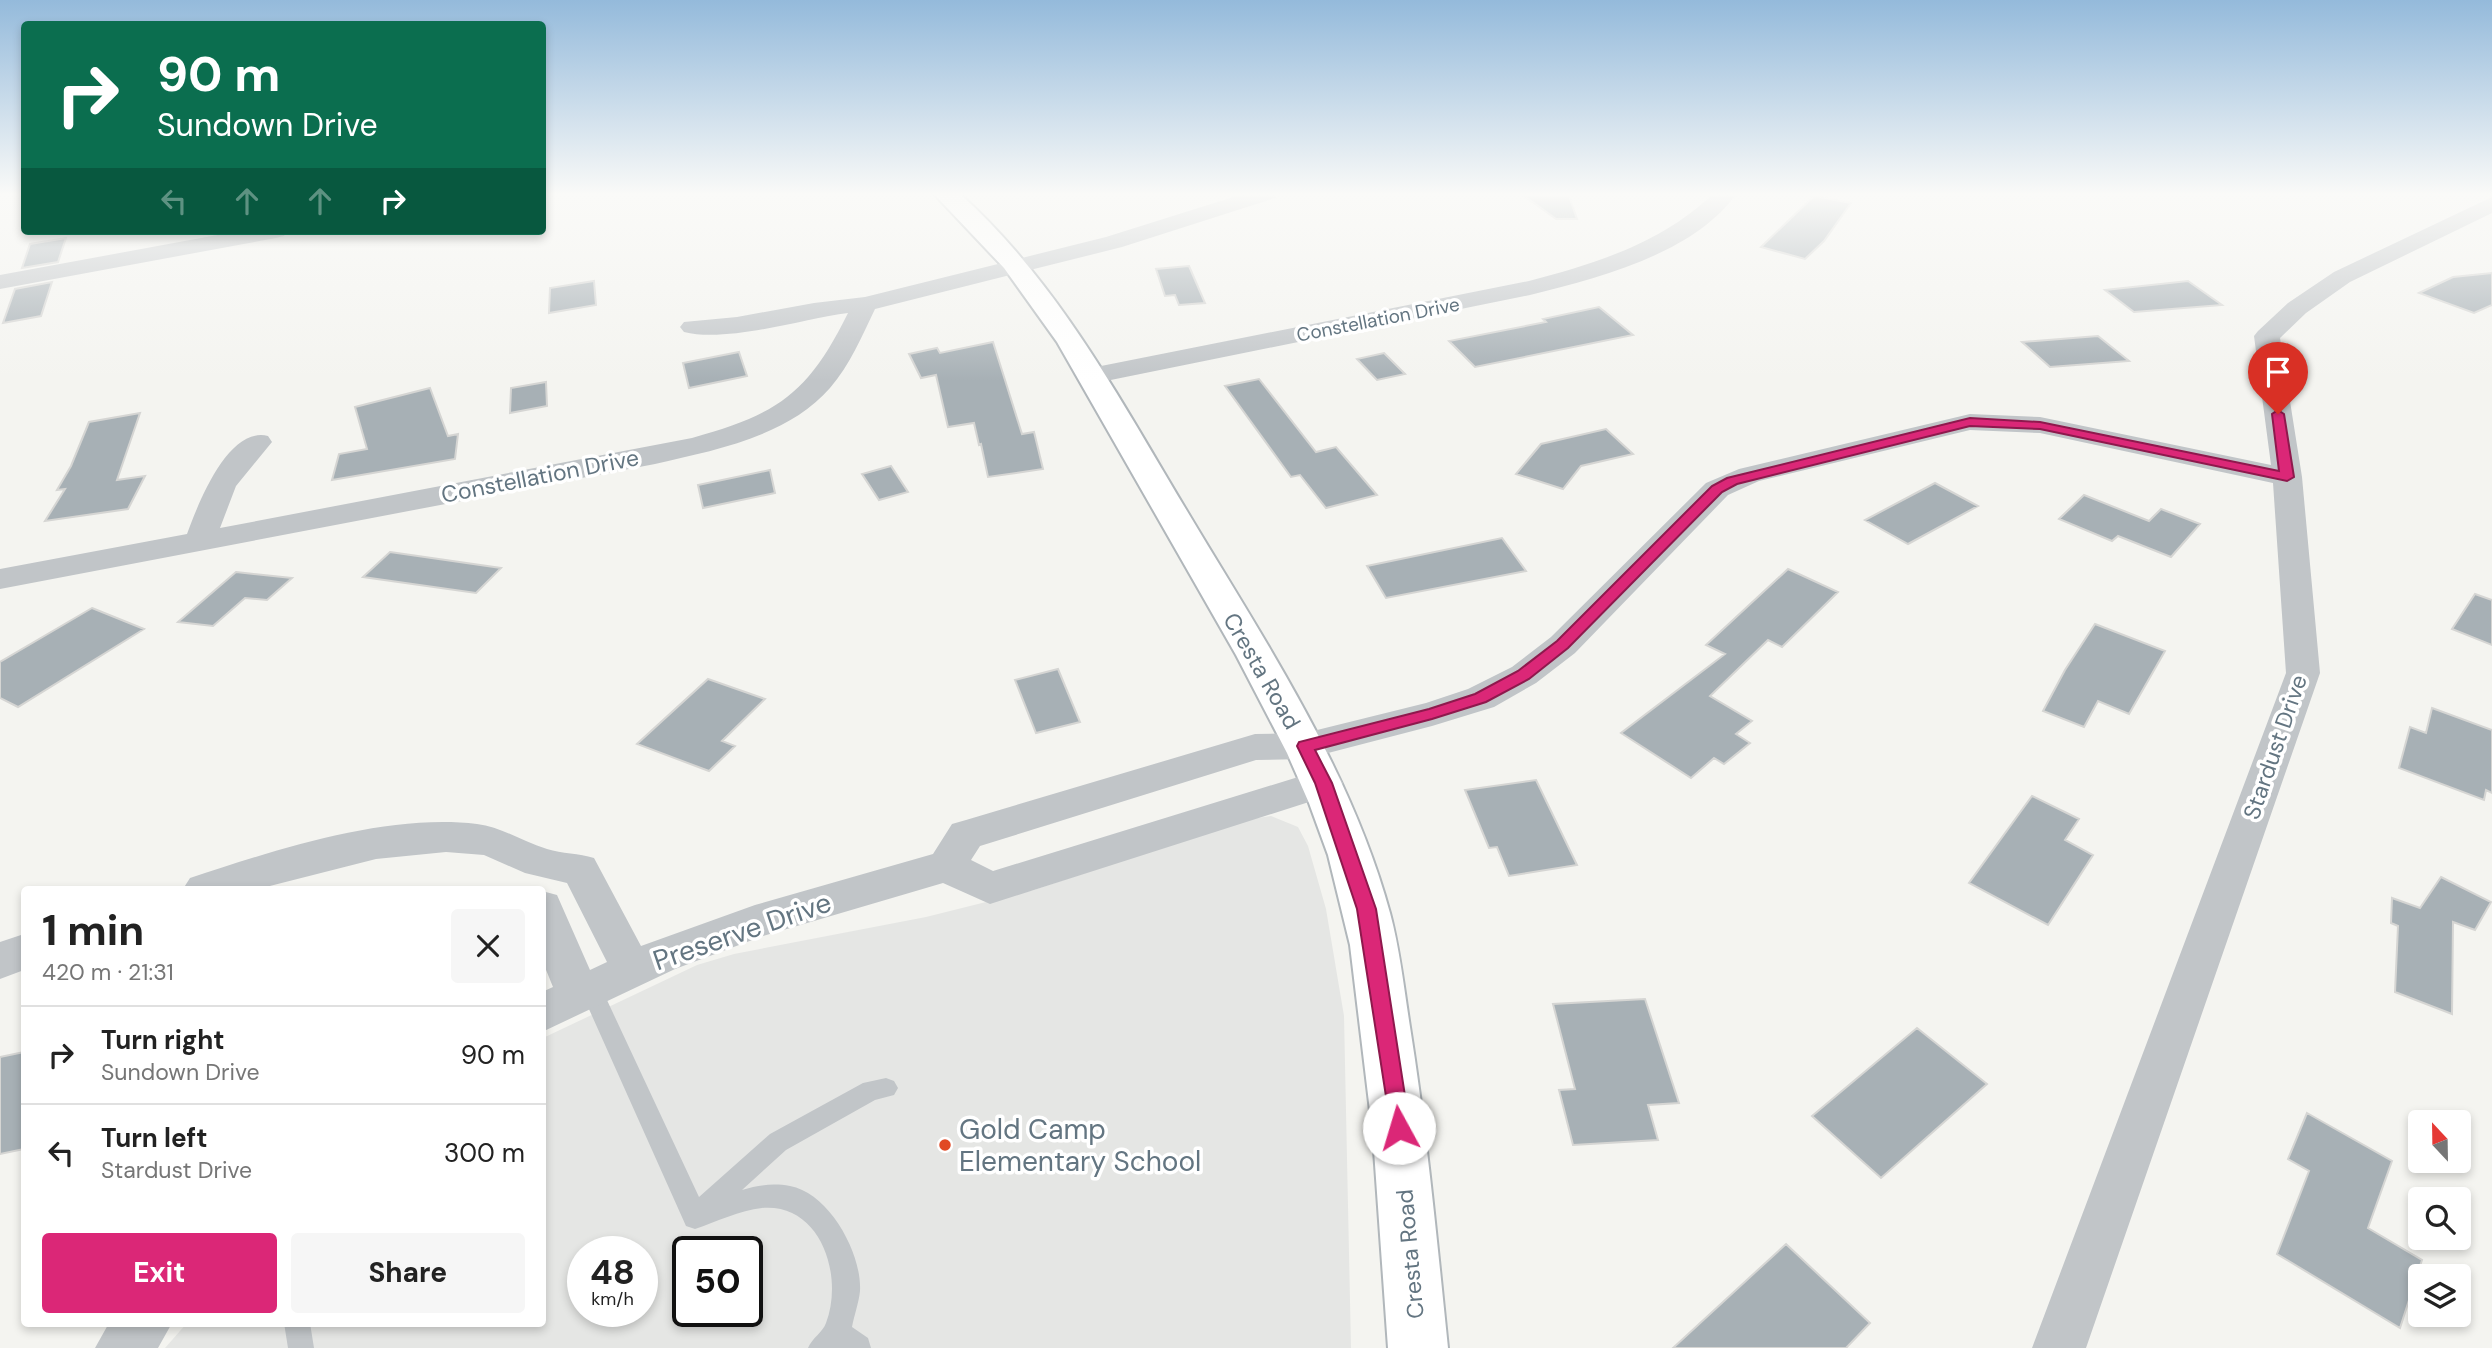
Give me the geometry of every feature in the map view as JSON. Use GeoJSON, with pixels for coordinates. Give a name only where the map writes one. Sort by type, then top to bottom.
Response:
{"type":"FeatureCollection","features":[{"type":"Feature","properties":{"kind":"main road","name":"Cresta Road"},"geometry":{"type":"LineString","coordinates":[[1009,256],[1019,267],[1091,376],[1314,765],[1367,909],[1397,1100],[1418,1348]]}},
{"type":"Feature","properties":{"kind":"street"},"geometry":{"type":"LineString","coordinates":[[0,282],[143,256]]}},
{"type":"Feature","properties":{"kind":"street"},"geometry":{"type":"LineString","coordinates":[[693,327],[737,325],[814,310],[865,304],[912,290],[1061,256]]}},
{"type":"Feature","properties":{"kind":"street","name":"Constellation Drive"},"geometry":{"type":"LineString","coordinates":[[1091,376],[1530,288],[1578,276],[1636,256]]}},
{"type":"Feature","properties":{"kind":"street","name":"Stardust Drive"},"geometry":{"type":"LineString","coordinates":[[2059,1348],[2304,673],[2287,477],[2267,336],[2297,308],[2342,277],[2387,256]]}},
{"type":"Feature","properties":{"kind":"street","name":"Constellation Drive"},"geometry":{"type":"LineString","coordinates":[[0,579],[656,455],[742,431],[781,413],[818,384],[831,369],[865,304]]}},
{"type":"Feature","properties":{"kind":"street"},"geometry":{"type":"LineString","coordinates":[[1314,765],[1255,747],[966,835],[947,866],[990,888],[1167,832],[1314,765],[1468,702],[1524,675],[1563,645],[1717,489],[1749,475],[1970,422],[1981,422],[2040,425],[2287,477]]}},
{"type":"Feature","properties":{"kind":"street"},"geometry":{"type":"LineString","coordinates":[[201,539],[218,489],[232,467],[258,442]]}},
{"type":"Feature","properties":{"kind":"street"},"geometry":{"type":"LineString","coordinates":[[1142,781],[1167,832]]}},
{"type":"Feature","properties":{"kind":"street"},"geometry":{"type":"LineString","coordinates":[[215,886],[328,855],[393,842],[435,838],[478,839],[517,850],[541,877],[580,869],[632,970]]}},
{"type":"Feature","properties":{"kind":"street","name":"Preserve Drive"},"geometry":{"type":"LineString","coordinates":[[571,999],[632,970],[755,922],[947,866]]}},
{"type":"Feature","properties":{"kind":"street"},"geometry":{"type":"LineString","coordinates":[[546,920],[571,999]]}},
{"type":"Feature","properties":{"kind":"street"},"geometry":{"type":"LineString","coordinates":[[0,961],[21,952]]}},
{"type":"Feature","properties":{"kind":"street"},"geometry":{"type":"LineString","coordinates":[[122,1348],[141,1327]]}},
{"type":"Feature","properties":{"kind":"lane"},"geometry":{"type":"LineString","coordinates":[[571,999],[695,1217]]}},
{"type":"Feature","properties":{"kind":"lane"},"geometry":{"type":"LineString","coordinates":[[695,1217],[778,1142],[871,1090],[886,1088]]}},
{"type":"Feature","properties":{"kind":"lane"},"geometry":{"type":"LineString","coordinates":[[695,1217],[761,1196],[792,1198],[814,1213],[841,1250],[847,1290],[839,1343]]}},
{"type":"Feature","properties":{"kind":"lane"},"geometry":{"type":"LineString","coordinates":[[298,1327],[301,1348]]}},
{"type":"Feature","properties":{"kind":"shaded area","name":"Gold Camp Elementary School"},"geometry":{"type":"Polygon","coordinates":[[[1271,816],[1298,827],[1308,846],[1326,909],[1344,1016],[1351,1348],[165,1348],[183,1327],[546,1327],[546,1037],[697,965],[734,954],[926,917],[1034,890],[1244,820],[1271,816]]]}},
{"type":"Feature","properties":{"kind":"building"},"geometry":{"type":"Polygon","coordinates":[[[26,256],[60,256],[58,262],[22,268],[26,256]]]}},
{"type":"Feature","properties":{"kind":"building"},"geometry":{"type":"Polygon","coordinates":[[[1189,266],[1205,303],[1179,305],[1175,295],[1165,296],[1156,269],[1189,266]]]}},
{"type":"Feature","properties":{"kind":"building"},"geometry":{"type":"Polygon","coordinates":[[[2492,273],[2492,305],[2474,313],[2419,293],[2453,277],[2492,273]]]}},
{"type":"Feature","properties":{"kind":"building"},"geometry":{"type":"Polygon","coordinates":[[[594,281],[596,305],[549,313],[550,288],[594,281]]]}},
{"type":"Feature","properties":{"kind":"building"},"geometry":{"type":"Polygon","coordinates":[[[2188,281],[2222,305],[2134,312],[2105,290],[2188,281]]]}},
{"type":"Feature","properties":{"kind":"building"},"geometry":{"type":"Polygon","coordinates":[[[52,282],[41,316],[3,323],[15,289],[52,282]]]}},
{"type":"Feature","properties":{"kind":"building"},"geometry":{"type":"Polygon","coordinates":[[[1599,307],[1633,335],[1475,367],[1449,341],[1546,322],[1543,319],[1599,307]]]}},
{"type":"Feature","properties":{"kind":"building"},"geometry":{"type":"Polygon","coordinates":[[[2098,336],[2129,361],[2050,367],[2022,342],[2098,336]]]}},
{"type":"Feature","properties":{"kind":"building"},"geometry":{"type":"Polygon","coordinates":[[[993,342],[1022,434],[1034,432],[1043,469],[988,477],[974,423],[948,427],[936,375],[921,378],[909,354],[937,348],[940,353],[993,342]]]}},
{"type":"Feature","properties":{"kind":"building"},"geometry":{"type":"Polygon","coordinates":[[[739,352],[747,376],[689,388],[683,363],[739,352]]]}},
{"type":"Feature","properties":{"kind":"building"},"geometry":{"type":"Polygon","coordinates":[[[1384,353],[1405,374],[1377,380],[1357,359],[1384,353]]]}},
{"type":"Feature","properties":{"kind":"building"},"geometry":{"type":"Polygon","coordinates":[[[1259,379],[1316,452],[1336,447],[1377,495],[1326,508],[1300,475],[1291,477],[1225,386],[1259,379]]]}},
{"type":"Feature","properties":{"kind":"building"},"geometry":{"type":"Polygon","coordinates":[[[546,382],[547,406],[510,413],[511,388],[546,382]]]}},
{"type":"Feature","properties":{"kind":"building"},"geometry":{"type":"Polygon","coordinates":[[[430,388],[448,436],[458,434],[455,459],[332,480],[339,454],[367,449],[355,407],[430,388]]]}},
{"type":"Feature","properties":{"kind":"building"},"geometry":{"type":"Polygon","coordinates":[[[140,413],[117,480],[145,476],[128,509],[45,521],[65,489],[57,490],[71,466],[89,422],[140,413]]]}},
{"type":"Feature","properties":{"kind":"building"},"geometry":{"type":"Polygon","coordinates":[[[1606,429],[1633,454],[1581,466],[1563,489],[1516,474],[1541,444],[1606,429]]]}},
{"type":"Feature","properties":{"kind":"building"},"geometry":{"type":"Polygon","coordinates":[[[891,466],[908,492],[879,500],[862,474],[891,466]]]}},
{"type":"Feature","properties":{"kind":"building"},"geometry":{"type":"Polygon","coordinates":[[[770,470],[775,493],[703,508],[698,485],[770,470]]]}},
{"type":"Feature","properties":{"kind":"building"},"geometry":{"type":"Polygon","coordinates":[[[1935,483],[1978,506],[1908,544],[1865,520],[1935,483]]]}},
{"type":"Feature","properties":{"kind":"building"},"geometry":{"type":"Polygon","coordinates":[[[2084,495],[2149,521],[2161,509],[2200,524],[2171,557],[2118,536],[2112,541],[2059,519],[2084,495]]]}},
{"type":"Feature","properties":{"kind":"building"},"geometry":{"type":"Polygon","coordinates":[[[1502,538],[1526,571],[1386,598],[1367,566],[1502,538]]]}},
{"type":"Feature","properties":{"kind":"building"},"geometry":{"type":"Polygon","coordinates":[[[390,552],[501,568],[476,593],[363,577],[390,552]]]}},
{"type":"Feature","properties":{"kind":"building"},"geometry":{"type":"Polygon","coordinates":[[[1788,569],[1838,592],[1782,647],[1768,640],[1710,696],[1752,721],[1736,734],[1750,743],[1724,764],[1714,758],[1691,778],[1621,733],[1725,654],[1706,645],[1788,569]]]}},
{"type":"Feature","properties":{"kind":"building"},"geometry":{"type":"Polygon","coordinates":[[[236,572],[292,578],[267,600],[245,598],[213,626],[178,622],[236,572]]]}},
{"type":"Feature","properties":{"kind":"building"},"geometry":{"type":"Polygon","coordinates":[[[2475,594],[2492,600],[2492,645],[2452,629],[2475,594]]]}},
{"type":"Feature","properties":{"kind":"building"},"geometry":{"type":"Polygon","coordinates":[[[92,608],[144,629],[18,707],[0,698],[0,662],[92,608]]]}},
{"type":"Feature","properties":{"kind":"building"},"geometry":{"type":"Polygon","coordinates":[[[2095,624],[2165,651],[2129,714],[2098,701],[2084,727],[2043,711],[2065,670],[2095,624]]]}},
{"type":"Feature","properties":{"kind":"building"},"geometry":{"type":"Polygon","coordinates":[[[1058,669],[1080,722],[1036,733],[1015,680],[1058,669]]]}},
{"type":"Feature","properties":{"kind":"building"},"geometry":{"type":"Polygon","coordinates":[[[708,679],[765,699],[722,741],[735,746],[709,771],[637,744],[708,679]]]}},
{"type":"Feature","properties":{"kind":"building"},"geometry":{"type":"Polygon","coordinates":[[[2432,708],[2492,730],[2492,793],[2486,790],[2484,800],[2399,768],[2410,727],[2426,733],[2432,708]]]}},
{"type":"Feature","properties":{"kind":"building"},"geometry":{"type":"Polygon","coordinates":[[[1536,780],[1577,865],[1509,876],[1497,847],[1489,848],[1465,790],[1536,780]]]}},
{"type":"Feature","properties":{"kind":"building"},"geometry":{"type":"Polygon","coordinates":[[[2032,796],[2079,819],[2065,840],[2093,855],[2048,925],[1969,883],[2032,796]]]}},
{"type":"Feature","properties":{"kind":"building"},"geometry":{"type":"Polygon","coordinates":[[[2441,877],[2491,902],[2475,930],[2453,922],[2452,1014],[2395,992],[2398,926],[2391,923],[2392,898],[2420,908],[2441,877]]]}},
{"type":"Feature","properties":{"kind":"building"},"geometry":{"type":"Polygon","coordinates":[[[1645,999],[1679,1103],[1648,1105],[1658,1140],[1573,1145],[1559,1090],[1575,1089],[1553,1004],[1645,999]]]}},
{"type":"Feature","properties":{"kind":"building"},"geometry":{"type":"Polygon","coordinates":[[[1917,1028],[1987,1084],[1881,1178],[1812,1116],[1917,1028]]]}},
{"type":"Feature","properties":{"kind":"building"},"geometry":{"type":"Polygon","coordinates":[[[21,1053],[21,1150],[0,1154],[0,1057],[21,1053]]]}},
{"type":"Feature","properties":{"kind":"building"},"geometry":{"type":"Polygon","coordinates":[[[2307,1113],[2392,1161],[2368,1228],[2422,1260],[2421,1264],[2408,1264],[2408,1303],[2400,1328],[2277,1254],[2309,1171],[2288,1159],[2307,1113]]]}},
{"type":"Feature","properties":{"kind":"building"},"geometry":{"type":"Polygon","coordinates":[[[1786,1244],[1870,1323],[1846,1348],[1673,1348],[1786,1244]]]}},
{"type":"Feature","properties":{"kind":"place","name":"Gold Camp Elementary School"},"geometry":{"type":"Point","coordinates":[945,1145]}},
{"type":"Feature","properties":{"kind":"route"},"geometry":{"type":"LineString","coordinates":[[1399,1128],[1367,909],[1324,783],[1305,746],[1432,714],[1480,698],[1524,675],[1563,645],[1717,489],[1749,475],[1970,422],[2003,422],[2040,425],[2287,477],[2278,414]]}}]}
